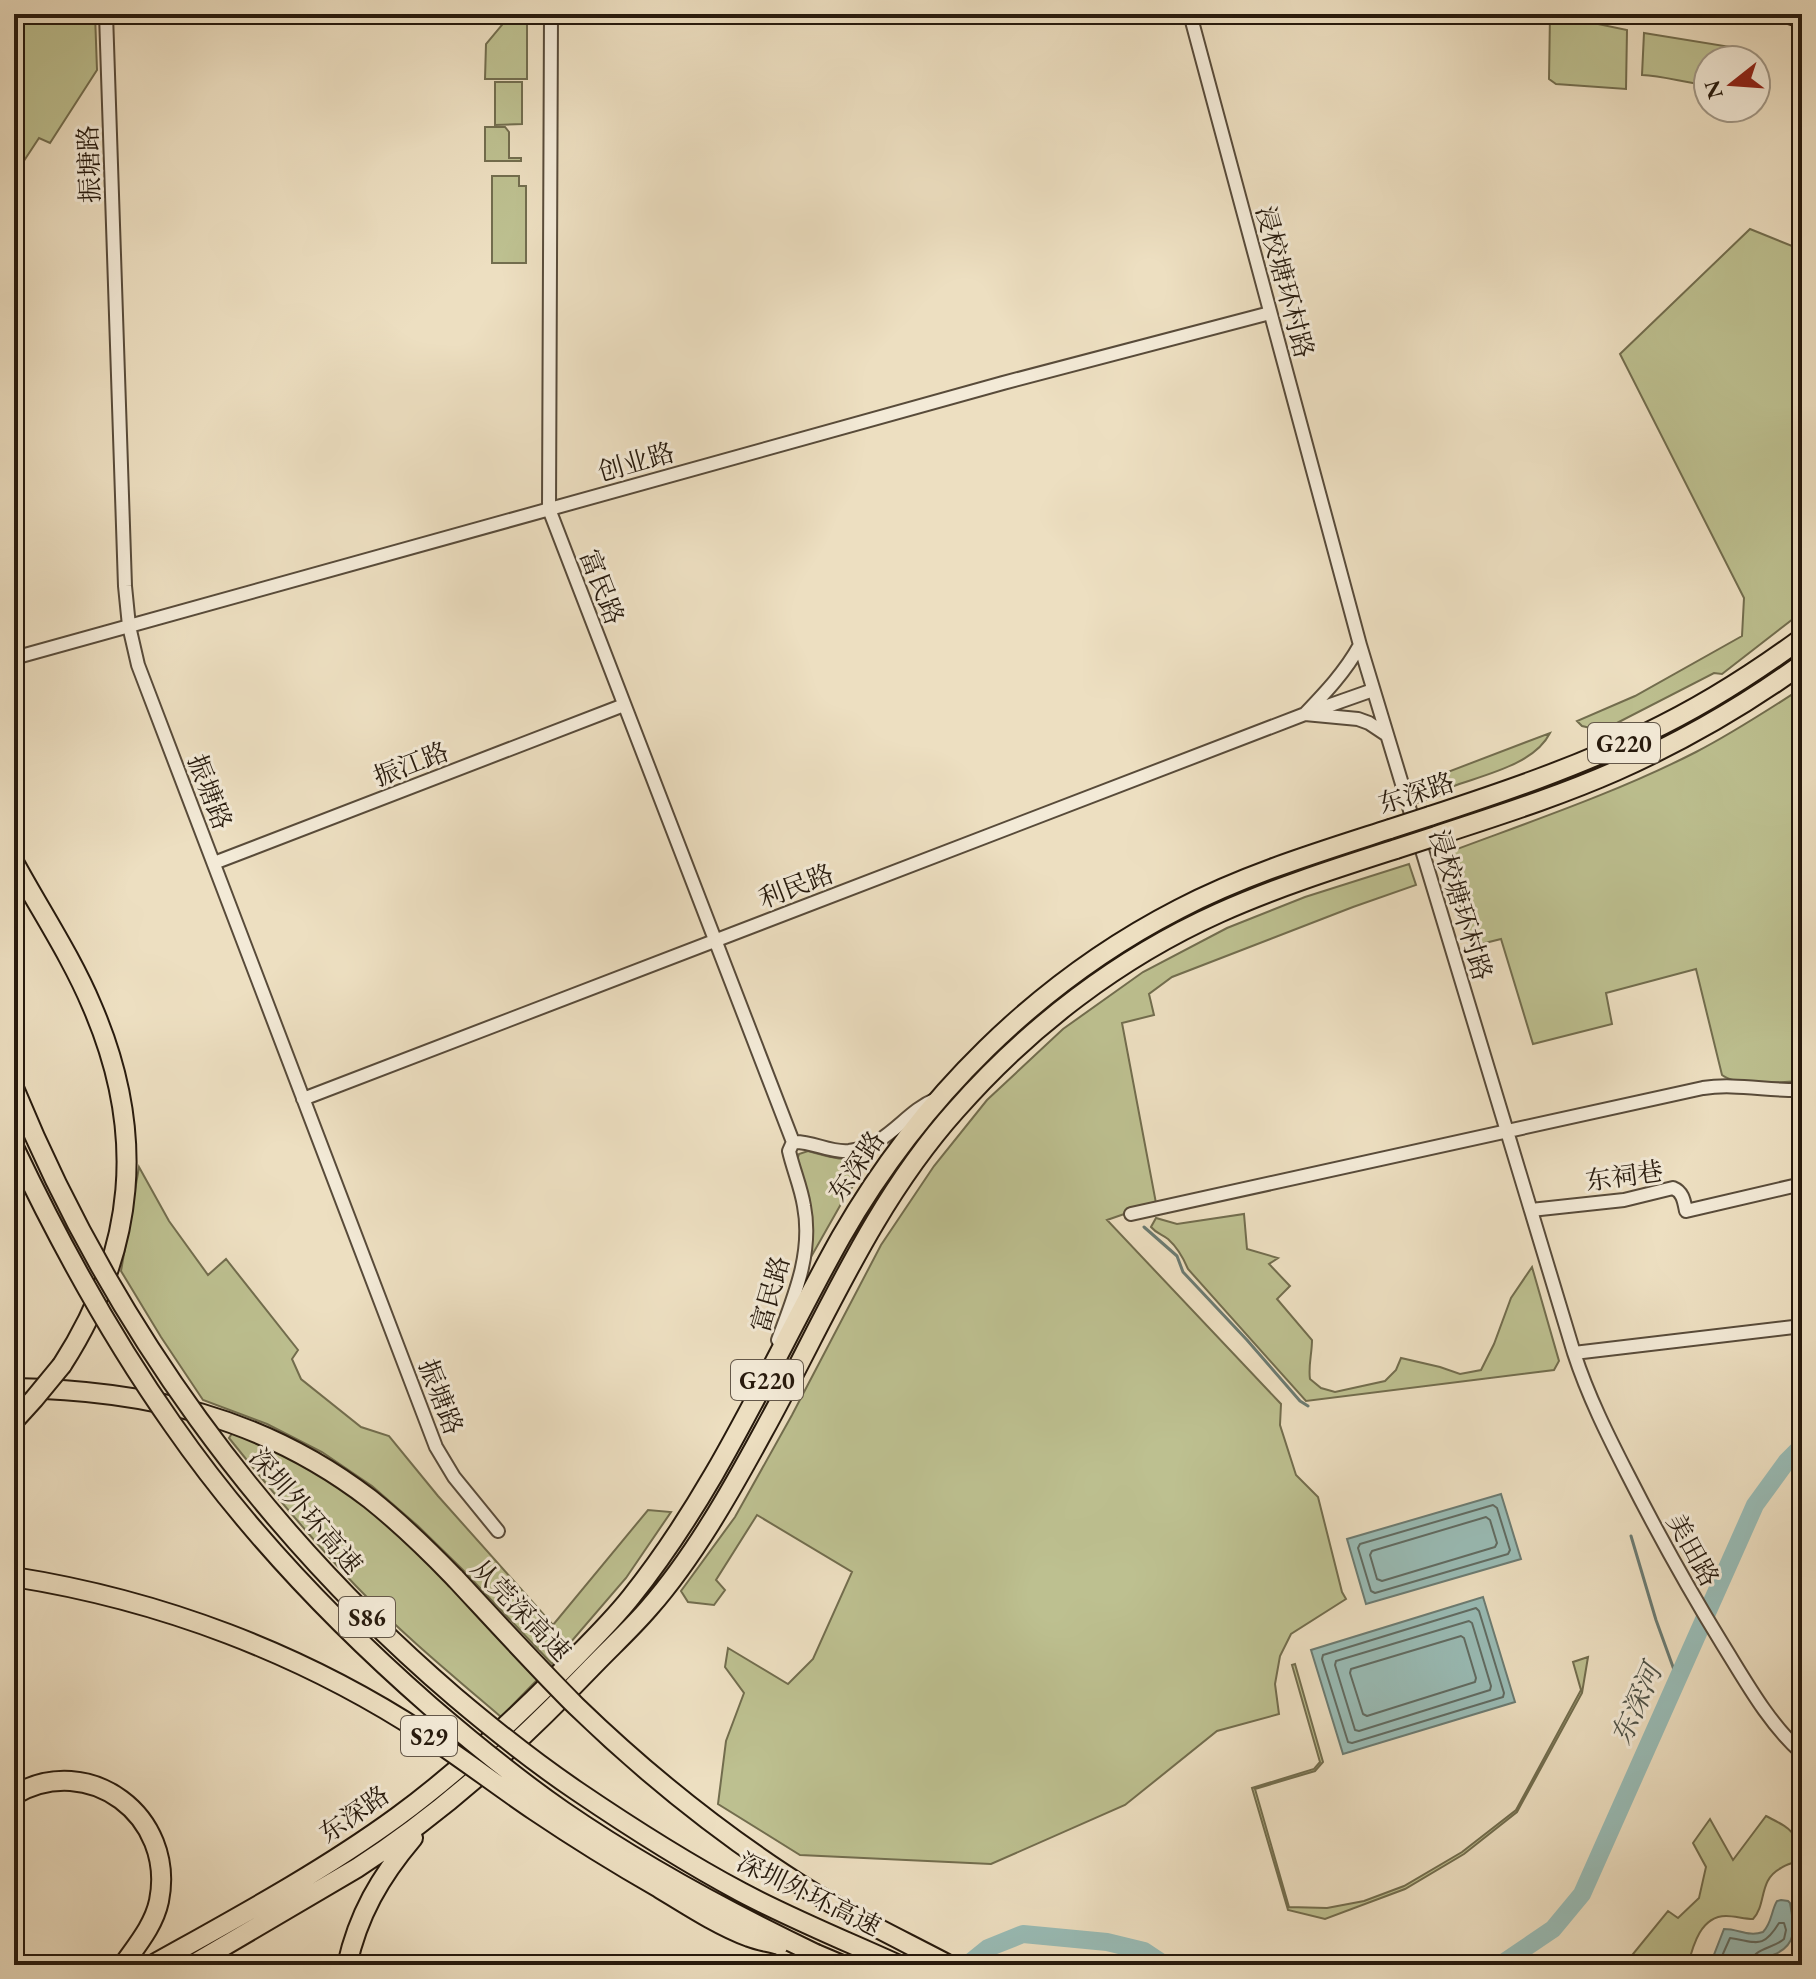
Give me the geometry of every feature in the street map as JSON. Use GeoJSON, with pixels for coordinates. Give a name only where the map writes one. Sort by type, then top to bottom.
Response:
{"type":"FeatureCollection","features":[{"type":"Feature","properties":{"kind":"highway"},"geometry":{"type":"LineString","coordinates":[[1789,14],[1802,18]]}},
{"type":"Feature","properties":{"kind":"highway","name":"东深路"},"geometry":{"type":"LineString","coordinates":[[152,1965],[298,1882],[366,1838],[440,1783],[523,1709],[614,1618],[651,1571],[701,1497],[854,1215],[903,1142],[939,1098],[1021,1017],[1086,966],[1182,908],[1284,864],[1563,769],[1648,732],[1731,687],[1802,638]]}},
{"type":"Feature","properties":{"kind":"highway","name":"东深路"},"geometry":{"type":"LineString","coordinates":[[192,1965],[357,1868],[435,1812],[548,1713],[649,1608],[718,1509],[756,1444],[872,1225],[919,1155],[984,1080],[1055,1015],[1155,946],[1216,914],[1266,893],[1571,789],[1658,752],[1741,705],[1802,664]]}},
{"type":"Feature","properties":{"kind":"highway"},"geometry":{"type":"LineString","coordinates":[[14,862],[79,978],[110,1052],[124,1115],[126,1164],[125,1197],[118,1240],[105,1282],[86,1325],[62,1365],[14,1421]]}},
{"type":"Feature","properties":{"kind":"highway","name":"深圳外环高速"},"geometry":{"type":"LineString","coordinates":[[14,1088],[83,1233],[171,1381],[248,1485],[353,1604],[472,1711],[574,1790],[739,1891],[899,1965]]}},
{"type":"Feature","properties":{"kind":"highway","name":"深圳外环高速"},"geometry":{"type":"LineString","coordinates":[[14,1147],[95,1303],[166,1416],[240,1513],[338,1622],[456,1728],[563,1811],[686,1888],[751,1923],[842,1965]]}},
{"type":"Feature","properties":{"kind":"highway","name":"从莞深高速"},"geometry":{"type":"LineString","coordinates":[[14,1388],[96,1392],[195,1411],[251,1430],[314,1461],[353,1487],[407,1531],[598,1726],[641,1766],[709,1821],[826,1900],[949,1965]]}},
{"type":"Feature","properties":{"kind":"highway","name":"S29"},"geometry":{"type":"LineString","coordinates":[[14,1577],[138,1603],[223,1632],[307,1667],[387,1710],[548,1819],[688,1905],[750,1938],[816,1954]]}},
{"type":"Feature","properties":{"kind":"highway"},"geometry":{"type":"LineString","coordinates":[[14,1795],[37,1784],[74,1781],[106,1790],[122,1799],[144,1822],[158,1857],[159,1900],[147,1930],[123,1965]]}},
{"type":"Feature","properties":{"kind":"highway"},"geometry":{"type":"LineString","coordinates":[[347,1965],[358,1925],[379,1882],[435,1812]]}},
{"type":"Feature","properties":{"kind":"street","name":"振塘路"},"geometry":{"type":"LineString","coordinates":[[106,14],[125,586],[129,626],[138,665],[436,1447],[454,1477],[498,1531]]}},
{"type":"Feature","properties":{"kind":"street","name":"富民路"},"geometry":{"type":"LineString","coordinates":[[551,14],[549,509],[793,1142],[789,1151],[804,1207],[807,1235],[800,1279],[777,1341],[774,1364]]}},
{"type":"Feature","properties":{"kind":"street","name":"浸校塘环村路"},"geometry":{"type":"LineString","coordinates":[[1190,14],[1360,645],[1574,1353]]}},
{"type":"Feature","properties":{"kind":"street","name":"创业路"},"geometry":{"type":"LineString","coordinates":[[14,658],[988,387],[1270,313]]}},
{"type":"Feature","properties":{"kind":"street","name":"利民路"},"geometry":{"type":"LineString","coordinates":[[1305,714],[1337,680],[1360,645]]}},
{"type":"Feature","properties":{"kind":"street","name":"利民路"},"geometry":{"type":"LineString","coordinates":[[303,1099],[1373,690]]}},
{"type":"Feature","properties":{"kind":"street","name":"振江路"},"geometry":{"type":"LineString","coordinates":[[214,863],[624,705]]}},
{"type":"Feature","properties":{"kind":"street","name":"利民路"},"geometry":{"type":"LineString","coordinates":[[1305,714],[1358,719],[1387,735]]}},
{"type":"Feature","properties":{"kind":"street"},"geometry":{"type":"LineString","coordinates":[[1131,1214],[1719,1085],[1802,1090]]}},
{"type":"Feature","properties":{"kind":"street"},"geometry":{"type":"LineString","coordinates":[[793,1142],[840,1151],[860,1149],[888,1136],[921,1106],[939,1098]]}},
{"type":"Feature","properties":{"kind":"street","name":"东祠巷"},"geometry":{"type":"LineString","coordinates":[[1531,1210],[1624,1200],[1673,1188],[1682,1194],[1686,1211],[1802,1184]]}},
{"type":"Feature","properties":{"kind":"street"},"geometry":{"type":"LineString","coordinates":[[1574,1353],[1802,1326]]}},
{"type":"Feature","properties":{"kind":"street","name":"美田路"},"geometry":{"type":"LineString","coordinates":[[1574,1353],[1600,1418],[1680,1575],[1742,1675],[1776,1724],[1802,1753]]}},
{"type":"Feature","properties":{"kind":"green space"},"geometry":{"type":"Polygon","coordinates":[[[14,14],[95,14],[97,70],[50,143],[39,138],[14,176],[14,14]]]}},
{"type":"Feature","properties":{"kind":"green space"},"geometry":{"type":"Polygon","coordinates":[[[511,14],[527,14],[527,79],[485,79],[486,44],[511,14]]]}},
{"type":"Feature","properties":{"kind":"green space"},"geometry":{"type":"Polygon","coordinates":[[[1550,14],[1627,30],[1626,89],[1556,84],[1549,79],[1550,14]]]}},
{"type":"Feature","properties":{"kind":"green space"},"geometry":{"type":"Polygon","coordinates":[[[1644,33],[1712,44],[1692,44],[1692,82],[1642,75],[1644,33]]]}},
{"type":"Feature","properties":{"kind":"green space"},"geometry":{"type":"Polygon","coordinates":[[[495,82],[522,82],[522,124],[495,125],[495,82]]]}},
{"type":"Feature","properties":{"kind":"green space"},"geometry":{"type":"Polygon","coordinates":[[[485,127],[505,127],[509,132],[509,158],[521,158],[521,161],[485,161],[485,127]]]}},
{"type":"Feature","properties":{"kind":"green space"},"geometry":{"type":"Polygon","coordinates":[[[492,176],[519,176],[519,186],[526,186],[526,263],[492,263],[492,176]]]}},
{"type":"Feature","properties":{"kind":"green space"},"geometry":{"type":"Polygon","coordinates":[[[1750,229],[1802,250],[1802,612],[1722,674],[1714,673],[1615,724],[1595,729],[1582,726],[1577,721],[1635,696],[1742,636],[1744,598],[1620,354],[1750,229]]]}},
{"type":"Feature","properties":{"kind":"green space"},"geometry":{"type":"Polygon","coordinates":[[[1802,688],[1802,1081],[1749,1082],[1722,1075],[1696,969],[1606,993],[1612,1024],[1533,1044],[1501,939],[1473,946],[1444,854],[1666,767],[1723,737],[1802,688]]]}},
{"type":"Feature","properties":{"kind":"green space"},"geometry":{"type":"Polygon","coordinates":[[[1550,733],[1542,744],[1520,761],[1451,787],[1448,793],[1417,803],[1411,786],[1550,733]]]}},
{"type":"Feature","properties":{"kind":"green space"},"geometry":{"type":"Polygon","coordinates":[[[1409,864],[1416,885],[1172,977],[1149,994],[1154,1015],[1122,1023],[1156,1203],[1107,1220],[1281,1404],[1280,1425],[1296,1475],[1318,1497],[1346,1599],[1291,1634],[1280,1656],[1275,1684],[1279,1714],[1217,1731],[1125,1805],[991,1864],[800,1855],[718,1804],[726,1741],[744,1693],[725,1667],[728,1648],[788,1684],[813,1659],[852,1572],[757,1515],[716,1580],[725,1590],[714,1605],[688,1602],[681,1591],[735,1517],[881,1245],[934,1166],[987,1100],[1063,1029],[1143,972],[1227,928],[1305,897],[1409,864]]]}},
{"type":"Feature","properties":{"kind":"green space"},"geometry":{"type":"Polygon","coordinates":[[[808,1151],[840,1159],[875,1153],[811,1257],[797,1160],[799,1154],[808,1151]]]}},
{"type":"Feature","properties":{"kind":"green space"},"geometry":{"type":"Polygon","coordinates":[[[139,1167],[169,1221],[208,1275],[226,1259],[298,1350],[292,1359],[301,1379],[361,1427],[389,1436],[553,1625],[648,1510],[671,1512],[626,1578],[552,1664],[463,1570],[372,1486],[322,1452],[267,1424],[203,1400],[121,1271],[139,1167]]]}},
{"type":"Feature","properties":{"kind":"green space"},"geometry":{"type":"Polygon","coordinates":[[[1244,1214],[1247,1249],[1278,1258],[1269,1264],[1290,1286],[1277,1299],[1312,1340],[1310,1379],[1321,1388],[1335,1392],[1385,1381],[1396,1370],[1401,1358],[1460,1374],[1481,1370],[1511,1298],[1532,1267],[1559,1361],[1554,1370],[1306,1401],[1188,1269],[1174,1245],[1151,1227],[1156,1218],[1177,1224],[1244,1214]]]}},
{"type":"Feature","properties":{"kind":"green space"},"geometry":{"type":"Polygon","coordinates":[[[233,1432],[309,1469],[381,1518],[462,1597],[537,1680],[501,1717],[356,1586],[291,1514],[229,1438],[233,1432]]]}},
{"type":"Feature","properties":{"kind":"green space"},"geometry":{"type":"Polygon","coordinates":[[[1588,1657],[1582,1693],[1517,1812],[1464,1854],[1405,1889],[1325,1919],[1288,1910],[1252,1788],[1314,1769],[1320,1762],[1292,1665],[1295,1664],[1323,1762],[1315,1771],[1255,1789],[1289,1907],[1327,1908],[1364,1901],[1404,1886],[1462,1852],[1516,1810],[1581,1690],[1573,1662],[1588,1657]]]}},
{"type":"Feature","properties":{"kind":"green space"},"geometry":{"type":"Polygon","coordinates":[[[1766,1816],[1795,1836],[1800,1860],[1783,1867],[1769,1879],[1753,1919],[1726,1916],[1710,1921],[1700,1933],[1688,1965],[1624,1965],[1668,1911],[1678,1918],[1699,1898],[1706,1867],[1693,1843],[1710,1819],[1733,1860],[1766,1816]]]}},
{"type":"Feature","properties":{"kind":"water"},"geometry":{"type":"Polygon","coordinates":[[[1501,1494],[1521,1559],[1366,1604],[1347,1539],[1501,1494]]]}},
{"type":"Feature","properties":{"kind":"water"},"geometry":{"type":"Polygon","coordinates":[[[1483,1597],[1515,1702],[1343,1754],[1311,1650],[1483,1597]]]}},
{"type":"Feature","properties":{"kind":"water"},"geometry":{"type":"Polygon","coordinates":[[[1777,1901],[1790,1903],[1793,1919],[1793,1934],[1787,1946],[1756,1965],[1710,1965],[1724,1929],[1753,1934],[1763,1932],[1777,1901]]]}},
{"type":"Feature","properties":{"kind":"waterway"},"geometry":{"type":"LineString","coordinates":[[1144,1227],[1177,1256],[1183,1272],[1300,1401],[1308,1406]]}},
{"type":"Feature","properties":{"kind":"waterway","name":"东深河"},"geometry":{"type":"LineString","coordinates":[[1500,1965],[1553,1929],[1582,1894],[1755,1505],[1802,1446]]}},
{"type":"Feature","properties":{"kind":"waterway"},"geometry":{"type":"LineString","coordinates":[[1631,1536],[1677,1678]]}},
{"type":"Feature","properties":{"kind":"waterway","name":"东深河"},"geometry":{"type":"LineString","coordinates":[[967,1965],[988,1948],[1023,1934],[1107,1942],[1144,1951],[1165,1965]]}}]}
